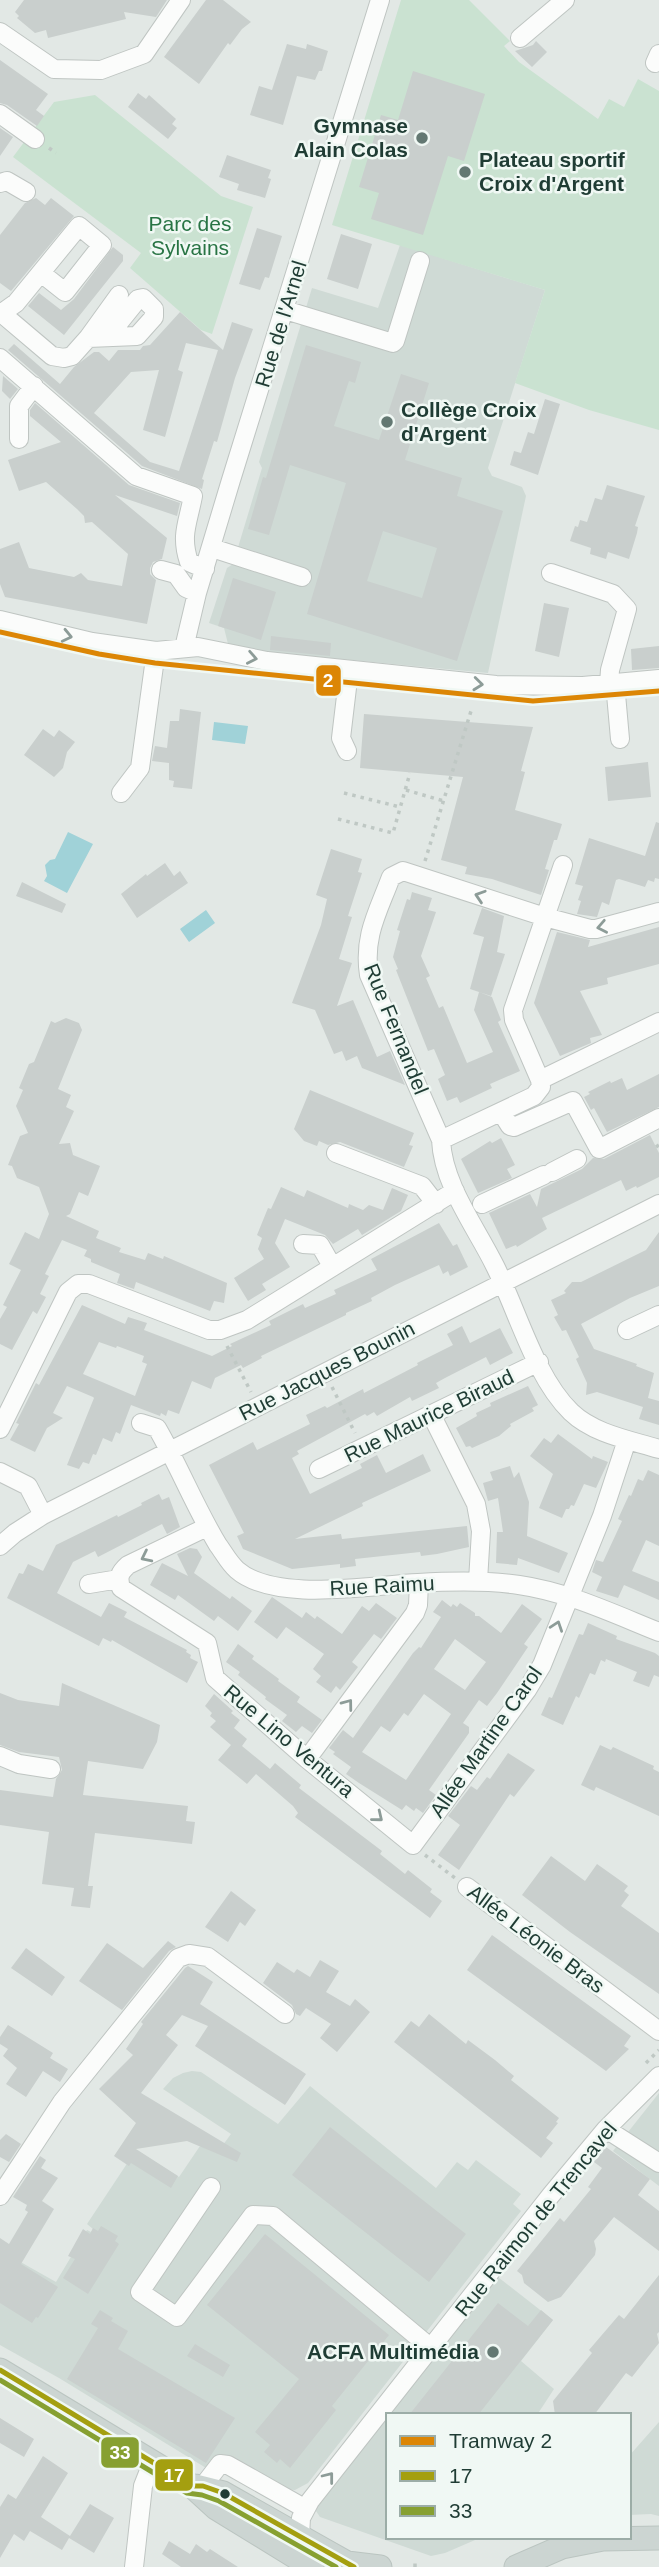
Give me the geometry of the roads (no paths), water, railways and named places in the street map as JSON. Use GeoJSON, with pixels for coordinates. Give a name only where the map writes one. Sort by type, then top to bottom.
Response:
{"type":"FeatureCollection","features":[{"type":"Feature","properties":{"kind":"main road"},"geometry":{"type":"LineString","coordinates":[[0,2370],[152,2463],[197,2486],[223,2493],[350,2565],[380,2567]]}},
{"type":"Feature","properties":{"kind":"main road"},"geometry":{"type":"LineString","coordinates":[[197,2486],[216,2508],[312,2567]]}},
{"type":"Feature","properties":{"kind":"main road"},"geometry":{"type":"LineString","coordinates":[[631,2538],[659,2538]]}},
{"type":"Feature","properties":{"kind":"main road"},"geometry":{"type":"LineString","coordinates":[[516,2567],[562,2547],[603,2539]]}},
{"type":"Feature","properties":{"kind":"street"},"geometry":{"type":"LineString","coordinates":[[0,32],[54,69],[101,70],[144,54],[181,0]]}},
{"type":"Feature","properties":{"kind":"street","name":"Rue de l'Arnel"},"geometry":{"type":"LineString","coordinates":[[184,648],[197,593],[380,0]]}},
{"type":"Feature","properties":{"kind":"street"},"geometry":{"type":"LineString","coordinates":[[520,38],[565,0]]}},
{"type":"Feature","properties":{"kind":"street"},"geometry":{"type":"LineString","coordinates":[[0,114],[35,139]]}},
{"type":"Feature","properties":{"kind":"street"},"geometry":{"type":"LineString","coordinates":[[0,183],[8,181],[26,192]]}},
{"type":"Feature","properties":{"kind":"street"},"geometry":{"type":"LineString","coordinates":[[285,310],[393,343],[419,261]]}},
{"type":"Feature","properties":{"kind":"street"},"geometry":{"type":"LineString","coordinates":[[41,273],[16,303],[1,312],[57,358],[72,356],[119,295]]}},
{"type":"Feature","properties":{"kind":"street"},"geometry":{"type":"LineString","coordinates":[[88,338],[113,337]]}},
{"type":"Feature","properties":{"kind":"street"},"geometry":{"type":"LineString","coordinates":[[1,368],[34,386],[136,476],[193,496],[183,538],[184,548],[189,562],[205,569]]}},
{"type":"Feature","properties":{"kind":"street"},"geometry":{"type":"LineString","coordinates":[[19,439],[19,406],[34,386]]}},
{"type":"Feature","properties":{"kind":"street"},"geometry":{"type":"LineString","coordinates":[[212,548],[302,577]]}},
{"type":"Feature","properties":{"kind":"street"},"geometry":{"type":"LineString","coordinates":[[161,570],[176,574],[186,589],[197,593]]}},
{"type":"Feature","properties":{"kind":"street"},"geometry":{"type":"LineString","coordinates":[[551,573],[613,594],[627,609],[610,670],[620,739]]}},
{"type":"Feature","properties":{"kind":"street"},"geometry":{"type":"LineString","coordinates":[[0,620],[92,642],[156,651],[198,647],[267,661],[507,686],[659,679]]}},
{"type":"Feature","properties":{"kind":"street"},"geometry":{"type":"LineString","coordinates":[[121,793],[140,768],[156,651]]}},
{"type":"Feature","properties":{"kind":"street"},"geometry":{"type":"LineString","coordinates":[[346,751],[341,738],[349,671]]}},
{"type":"Feature","properties":{"kind":"street"},"geometry":{"type":"LineString","coordinates":[[441,1140],[534,1096],[541,1087],[514,1020],[513,1010],[563,865]]}},
{"type":"Feature","properties":{"kind":"street","name":"Rue Fernandel"},"geometry":{"type":"LineString","coordinates":[[659,912],[596,929],[545,917],[403,871],[391,877],[367,942],[369,975],[441,1140],[442,1156],[455,1191],[503,1282],[555,1393],[585,1424],[659,1449]]}},
{"type":"Feature","properties":{"kind":"street"},"geometry":{"type":"LineString","coordinates":[[540,1080],[659,1022]]}},
{"type":"Feature","properties":{"kind":"street"},"geometry":{"type":"LineString","coordinates":[[500,1112],[510,1126],[514,1127],[573,1101],[587,1154]]}},
{"type":"Feature","properties":{"kind":"street"},"geometry":{"type":"LineString","coordinates":[[482,1205],[659,1118]]}},
{"type":"Feature","properties":{"kind":"street"},"geometry":{"type":"LineString","coordinates":[[336,1153],[422,1186],[436,1204]]}},
{"type":"Feature","properties":{"kind":"street"},"geometry":{"type":"LineString","coordinates":[[0,1429],[68,1292],[78,1284],[89,1284],[192,1325],[209,1330],[222,1330],[247,1320],[455,1191]]}},
{"type":"Feature","properties":{"kind":"street","name":"Rue Jacques Bounin"},"geometry":{"type":"LineString","coordinates":[[0,1546],[43,1515],[659,1204]]}},
{"type":"Feature","properties":{"kind":"street"},"geometry":{"type":"LineString","coordinates":[[303,1244],[320,1245],[332,1266]]}},
{"type":"Feature","properties":{"kind":"street"},"geometry":{"type":"LineString","coordinates":[[627,1330],[659,1315]]}},
{"type":"Feature","properties":{"kind":"street","name":"Rue Maurice Biraud"},"geometry":{"type":"LineString","coordinates":[[319,1469],[539,1362]]}},
{"type":"Feature","properties":{"kind":"street"},"geometry":{"type":"LineString","coordinates":[[432,1416],[480,1517],[478,1581]]}},
{"type":"Feature","properties":{"kind":"street","name":"Rue Raimu"},"geometry":{"type":"LineString","coordinates":[[141,1423],[157,1427],[207,1527],[229,1562],[239,1572],[254,1579],[285,1588],[314,1590],[478,1581],[520,1585],[569,1596],[659,1632]]}},
{"type":"Feature","properties":{"kind":"street","name":"Allée Martine Carol"},"geometry":{"type":"LineString","coordinates":[[413,1845],[527,1690],[542,1665],[602,1516],[627,1440]]}},
{"type":"Feature","properties":{"kind":"street"},"geometry":{"type":"LineString","coordinates":[[0,1472],[28,1486],[43,1515]]}},
{"type":"Feature","properties":{"kind":"street"},"geometry":{"type":"LineString","coordinates":[[89,1584],[119,1579],[120,1572],[128,1565],[207,1527]]}},
{"type":"Feature","properties":{"kind":"street","name":"Rue Lino Ventura"},"geometry":{"type":"LineString","coordinates":[[119,1579],[121,1588],[134,1598],[207,1643],[215,1678],[307,1759],[413,1845]]}},
{"type":"Feature","properties":{"kind":"street"},"geometry":{"type":"LineString","coordinates":[[307,1759],[415,1613],[419,1583]]}},
{"type":"Feature","properties":{"kind":"street"},"geometry":{"type":"LineString","coordinates":[[0,1756],[51,1769]]}},
{"type":"Feature","properties":{"kind":"street","name":"Allée Léonie Bras"},"geometry":{"type":"LineString","coordinates":[[467,1887],[659,2031]]}},
{"type":"Feature","properties":{"kind":"street"},"geometry":{"type":"LineString","coordinates":[[0,2196],[62,2102],[178,1958],[189,1954],[208,1957],[285,2014]]}},
{"type":"Feature","properties":{"kind":"street","name":"Rue Raimon de Trencavel"},"geometry":{"type":"LineString","coordinates":[[304,2508],[606,2129],[659,2076]]}},
{"type":"Feature","properties":{"kind":"street"},"geometry":{"type":"LineString","coordinates":[[606,2129],[659,2163]]}},
{"type":"Feature","properties":{"kind":"street"},"geometry":{"type":"LineString","coordinates":[[211,2187],[140,2292],[177,2317],[253,2215],[273,2216],[431,2348]]}},
{"type":"Feature","properties":{"kind":"street"},"geometry":{"type":"LineString","coordinates":[[134,2567],[142,2486],[152,2463]]}},
{"type":"Feature","properties":{"kind":"street"},"geometry":{"type":"LineString","coordinates":[[197,2486],[220,2464],[228,2465],[304,2508],[300,2518],[300,2536]]}},
{"type":"Feature","properties":{"kind":"water"},"geometry":{"type":"Polygon","coordinates":[[[214,722],[248,726],[245,744],[212,740],[214,722]]]}},
{"type":"Feature","properties":{"kind":"water"},"geometry":{"type":"Polygon","coordinates":[[[68,832],[93,844],[67,893],[44,881],[47,876],[45,865],[55,859],[68,832]]]}},
{"type":"Feature","properties":{"kind":"water"},"geometry":{"type":"Polygon","coordinates":[[[206,910],[215,923],[189,942],[180,929],[206,910]]]}},
{"type":"Feature","properties":{"kind":"tram line","name":"2"},"geometry":{"type":"LineString","coordinates":[[0,632],[99,654],[155,663],[533,701],[659,691]]}},
{"type":"Feature","properties":{"kind":"place","name":"Gymnase Alain Colas"},"geometry":{"type":"Point","coordinates":[422,138]}},
{"type":"Feature","properties":{"kind":"place","name":"Plateau sportif Croix d'Argent"},"geometry":{"type":"Point","coordinates":[465,172]}},
{"type":"Feature","properties":{"kind":"place","name":"Collège Croix d'Argent"},"geometry":{"type":"Point","coordinates":[387,422]}},
{"type":"Feature","properties":{"kind":"place","name":"ACFA Multimédia"},"geometry":{"type":"Point","coordinates":[493,2352]}},
{"type":"Feature","properties":{"kind":"park label","name":"Parc des Sylvains"},"geometry":{"type":"Point","coordinates":[190,236]}}]}
